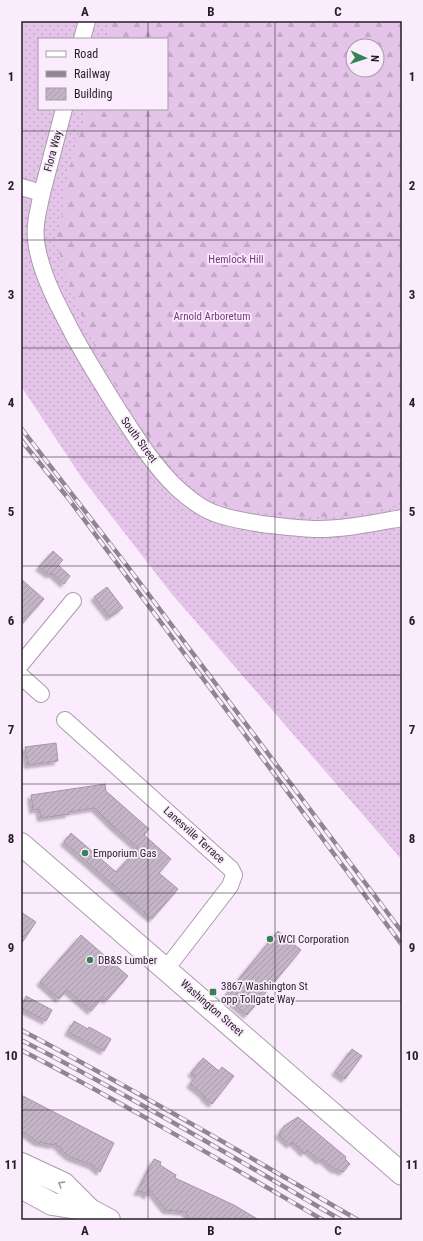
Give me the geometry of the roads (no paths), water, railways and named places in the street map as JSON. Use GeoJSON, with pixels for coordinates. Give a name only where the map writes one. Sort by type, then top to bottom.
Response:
{"type":"FeatureCollection","features":[{"type":"Feature","properties":{"kind":"main road","name":"Washington Street"},"geometry":{"type":"LineString","coordinates":[[21,844],[402,1174]]}},
{"type":"Feature","properties":{"kind":"main road"},"geometry":{"type":"LineString","coordinates":[[21,1164],[64,1184],[90,1210],[109,1220]]}},
{"type":"Feature","properties":{"kind":"main road"},"geometry":{"type":"LineString","coordinates":[[21,1187],[52,1204],[90,1210]]}},
{"type":"Feature","properties":{"kind":"street"},"geometry":{"type":"LineString","coordinates":[[82,38],[87,21]]}},
{"type":"Feature","properties":{"kind":"street","name":"Flora Way"},"geometry":{"type":"LineString","coordinates":[[42,194],[64,110]]}},
{"type":"Feature","properties":{"kind":"street"},"geometry":{"type":"LineString","coordinates":[[21,188],[42,194]]}},
{"type":"Feature","properties":{"kind":"street","name":"South Street"},"geometry":{"type":"LineString","coordinates":[[42,194],[34,231],[38,254],[47,282],[88,361],[120,413],[151,459],[177,488],[193,502],[213,513],[234,519],[274,526],[310,529],[350,527],[402,518]]}},
{"type":"Feature","properties":{"kind":"street"},"geometry":{"type":"LineString","coordinates":[[21,664],[73,601]]}},
{"type":"Feature","properties":{"kind":"street"},"geometry":{"type":"LineString","coordinates":[[21,676],[41,694]]}},
{"type":"Feature","properties":{"kind":"street","name":"Lanesville Terrace"},"geometry":{"type":"LineString","coordinates":[[65,720],[232,869],[234,875],[230,886],[166,969]]}},
{"type":"Feature","properties":{"kind":"railway"},"geometry":{"type":"LineString","coordinates":[[21,428],[128,567],[402,932]]}},
{"type":"Feature","properties":{"kind":"railway"},"geometry":{"type":"LineString","coordinates":[[21,440],[68,498],[402,945]]}},
{"type":"Feature","properties":{"kind":"railway"},"geometry":{"type":"LineString","coordinates":[[21,1030],[148,1099],[358,1220]]}},
{"type":"Feature","properties":{"kind":"railway"},"geometry":{"type":"LineString","coordinates":[[21,1040],[142,1105],[341,1220]]}},
{"type":"Feature","properties":{"kind":"railway"},"geometry":{"type":"LineString","coordinates":[[21,1050],[135,1112],[323,1220]]}},
{"type":"Feature","properties":{"kind":"place","name":"Emporium Gas"},"geometry":{"type":"Point","coordinates":[85,853]}},
{"type":"Feature","properties":{"kind":"place","name":"WCI Corporation"},"geometry":{"type":"Point","coordinates":[270,939]}},
{"type":"Feature","properties":{"kind":"place","name":"DB&S Lumber"},"geometry":{"type":"Point","coordinates":[90,960]}},
{"type":"Feature","properties":{"kind":"place","name":"3867 Washington St opp Tollgate Way"},"geometry":{"type":"Point","coordinates":[213,992]}},
{"type":"Feature","properties":{"kind":"park label","name":"Hemlock Hill"},"geometry":{"type":"Point","coordinates":[236,259]}},
{"type":"Feature","properties":{"kind":"park label","name":"Arnold Arboretum"},"geometry":{"type":"Point","coordinates":[212,316]}}]}
